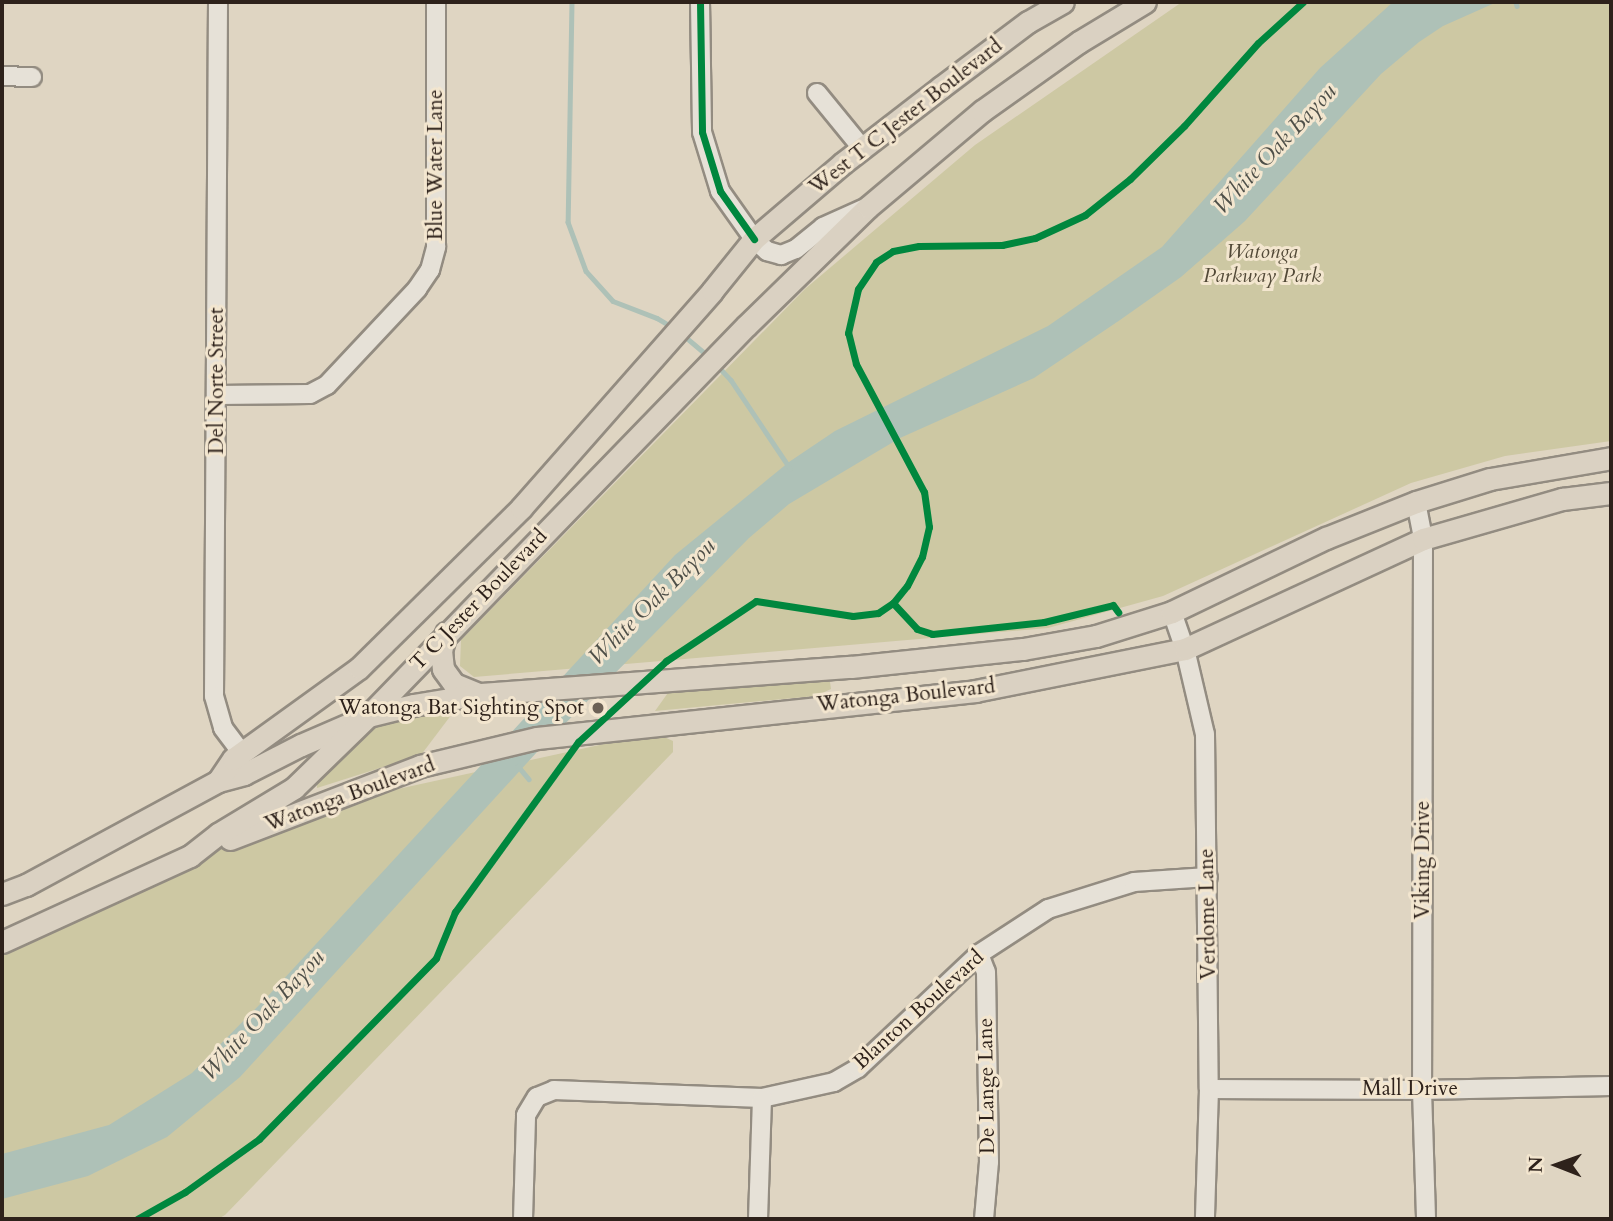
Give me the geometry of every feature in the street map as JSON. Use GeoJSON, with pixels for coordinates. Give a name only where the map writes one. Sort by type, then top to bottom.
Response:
{"type":"FeatureCollection","features":[{"type":"Feature","properties":{"kind":"main road","name":"West T C Jester Boulevard"},"geometry":{"type":"LineString","coordinates":[[754,239],[862,148],[1028,23],[1063,2]]}},
{"type":"Feature","properties":{"kind":"main road","name":"West T C Jester Boulevard"},"geometry":{"type":"LineString","coordinates":[[868,207],[982,111],[1079,42],[1145,2]]}},
{"type":"Feature","properties":{"kind":"main road","name":"T C Jester Boulevard"},"geometry":{"type":"LineString","coordinates":[[2,943],[190,856],[218,834],[294,788],[368,716],[746,326],[868,207]]}},
{"type":"Feature","properties":{"kind":"main road","name":"T C Jester Boulevard"},"geometry":{"type":"LineString","coordinates":[[2,894],[26,885],[218,781],[233,760],[359,668],[520,508],[712,291],[754,239]]}},
{"type":"Feature","properties":{"kind":"main road","name":"Watonga Boulevard"},"geometry":{"type":"LineString","coordinates":[[218,781],[244,774],[301,745],[368,716],[481,694],[851,667],[1023,649],[1096,636],[1172,612],[1326,538],[1416,502],[1490,480],[1611,458]]}},
{"type":"Feature","properties":{"kind":"main road","name":"Watonga Boulevard"},"geometry":{"type":"LineString","coordinates":[[190,856],[420,766],[537,738],[656,723],[975,691],[1185,649],[1423,539],[1562,499],[1611,493]]}},
{"type":"Feature","properties":{"kind":"main road"},"geometry":{"type":"LineString","coordinates":[[520,508],[544,534]]}},
{"type":"Feature","properties":{"kind":"main road"},"geometry":{"type":"LineString","coordinates":[[447,632],[441,650],[443,669],[463,690],[481,694]]}},
{"type":"Feature","properties":{"kind":"main road"},"geometry":{"type":"LineString","coordinates":[[851,667],[855,702]]}},
{"type":"Feature","properties":{"kind":"street","name":"Del Norte Street"},"geometry":{"type":"LineString","coordinates":[[218,2],[214,696],[223,728],[242,753]]}},
{"type":"Feature","properties":{"kind":"street","name":"Blue Water Lane"},"geometry":{"type":"LineString","coordinates":[[217,396],[310,394],[327,386],[417,289],[430,270],[436,247],[436,2]]}},
{"type":"Feature","properties":{"kind":"street"},"geometry":{"type":"LineString","coordinates":[[700,2],[702,132],[720,191],[754,239],[767,251],[781,255],[796,249],[823,227],[868,207]]}},
{"type":"Feature","properties":{"kind":"street"},"geometry":{"type":"LineString","coordinates":[[2,76],[32,76]]}},
{"type":"Feature","properties":{"kind":"street"},"geometry":{"type":"LineString","coordinates":[[817,93],[862,148]]}},
{"type":"Feature","properties":{"kind":"street","name":"Viking Drive"},"geometry":{"type":"LineString","coordinates":[[1416,502],[1423,539],[1422,1090],[1426,1219]]}},
{"type":"Feature","properties":{"kind":"street","name":"Verdome Lane"},"geometry":{"type":"LineString","coordinates":[[1172,612],[1185,649],[1205,734],[1209,1088],[1205,1219]]}},
{"type":"Feature","properties":{"kind":"street","name":"Blanton Boulevard"},"geometry":{"type":"LineString","coordinates":[[523,1219],[526,1115],[537,1097],[554,1090],[762,1098],[816,1088],[834,1082],[858,1068],[979,954],[1048,909],[1083,895],[1134,882],[1208,877]]}},
{"type":"Feature","properties":{"kind":"street","name":"De Lange Lane"},"geometry":{"type":"LineString","coordinates":[[979,954],[986,972],[989,1162],[984,1219]]}},
{"type":"Feature","properties":{"kind":"street","name":"Mall Drive"},"geometry":{"type":"LineString","coordinates":[[1209,1088],[1422,1090],[1611,1086]]}},
{"type":"Feature","properties":{"kind":"street"},"geometry":{"type":"LineString","coordinates":[[758,1219],[762,1098]]}},
{"type":"Feature","properties":{"kind":"green space","name":"Watonga Parkway Park"},"geometry":{"type":"Polygon","coordinates":[[[1182,2],[1611,2],[1611,441],[1505,456],[1411,483],[1163,596],[1048,628],[474,677],[460,666],[461,640],[805,289],[975,145],[1182,2]]]}},
{"type":"Feature","properties":{"kind":"green space"},"geometry":{"type":"Polygon","coordinates":[[[823,679],[830,682],[831,689],[816,696],[655,711],[670,690],[823,679]]]}},
{"type":"Feature","properties":{"kind":"green space"},"geometry":{"type":"Polygon","coordinates":[[[458,706],[421,755],[317,788],[317,783],[377,720],[458,706]]]}},
{"type":"Feature","properties":{"kind":"green space"},"geometry":{"type":"Polygon","coordinates":[[[662,736],[673,741],[673,752],[225,1215],[218,1219],[2,1219],[2,953],[247,835],[366,796],[604,744],[662,736]]]}},
{"type":"Feature","properties":{"kind":"water","name":"White Oak Bayou"},"geometry":{"type":"Polygon","coordinates":[[[1393,2],[1497,2],[1443,26],[1381,74],[1245,221],[1181,277],[1034,378],[900,438],[789,504],[749,538],[537,752],[240,1077],[167,1137],[88,1176],[2,1199],[2,1154],[109,1125],[192,1073],[268,996],[675,555],[789,462],[835,431],[1048,326],[1162,247],[1320,68],[1393,2]]]}},
{"type":"Feature","properties":{"kind":"waterway"},"geometry":{"type":"LineString","coordinates":[[572,2],[568,222],[586,271],[613,301],[657,318],[672,327]]}},
{"type":"Feature","properties":{"kind":"waterway"},"geometry":{"type":"LineString","coordinates":[[1516,2],[1517,6]]}},
{"type":"Feature","properties":{"kind":"waterway"},"geometry":{"type":"LineString","coordinates":[[682,334],[707,355]]}},
{"type":"Feature","properties":{"kind":"waterway"},"geometry":{"type":"LineString","coordinates":[[716,364],[731,380],[790,468]]}},
{"type":"Feature","properties":{"kind":"waterway"},"geometry":{"type":"LineString","coordinates":[[518,766],[529,779]]}},
{"type":"Feature","properties":{"kind":"cycle path"},"geometry":{"type":"LineString","coordinates":[[700,2],[702,132],[720,191],[754,239]]}},
{"type":"Feature","properties":{"kind":"cycle path"},"geometry":{"type":"LineString","coordinates":[[137,1219],[185,1192],[259,1139],[436,958],[455,912],[578,742],[666,661],[756,601],[853,616],[878,613],[893,603],[907,586],[922,557],[929,527],[924,492],[856,364],[848,333],[858,289],[876,262],[893,251],[919,246],[1002,245],[1035,238],[1085,215],[1130,179],[1184,126],[1258,43],[1303,2]]}},
{"type":"Feature","properties":{"kind":"cycle path"},"geometry":{"type":"LineString","coordinates":[[893,603],[917,629],[932,634],[1044,622],[1113,605],[1118,612]]}},
{"type":"Feature","properties":{"kind":"place","name":"Watonga Bat Sighting Spot"},"geometry":{"type":"Point","coordinates":[598,708]}}]}
